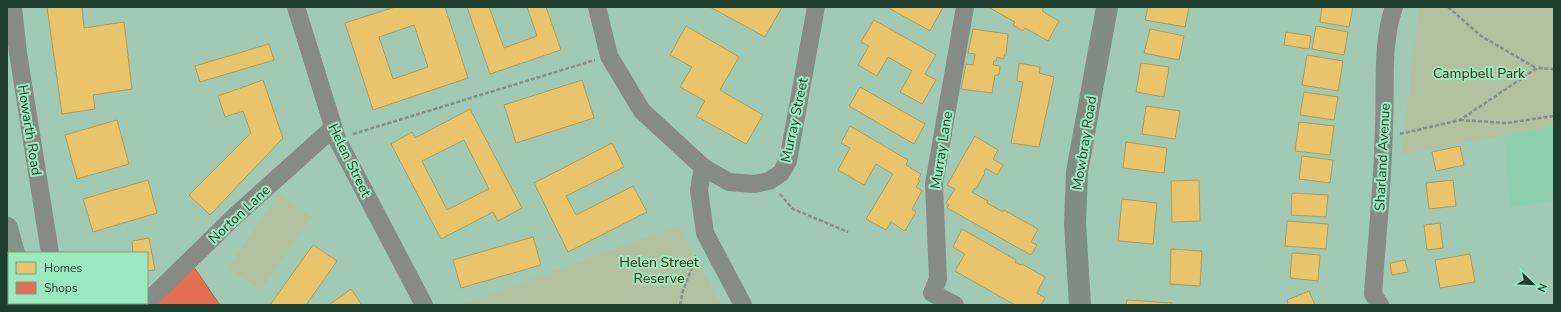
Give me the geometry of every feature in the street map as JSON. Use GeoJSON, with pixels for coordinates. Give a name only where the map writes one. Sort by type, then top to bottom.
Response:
{"type":"FeatureCollection","features":[{"type":"Feature","properties":{"kind":"highway"},"geometry":{"type":"LineString","coordinates":[[7,228],[14,252]]}},
{"type":"Feature","properties":{"kind":"main road","name":"Mowbray Road"},"geometry":{"type":"LineString","coordinates":[[1080,305],[1075,223],[1076,172],[1107,7]]}},
{"type":"Feature","properties":{"kind":"street","name":"Howarth Road"},"geometry":{"type":"LineString","coordinates":[[13,7],[12,54],[50,252]]}},
{"type":"Feature","properties":{"kind":"street","name":"Helen Street"},"geometry":{"type":"LineString","coordinates":[[296,7],[335,134],[424,305]]}},
{"type":"Feature","properties":{"kind":"street"},"geometry":{"type":"LineString","coordinates":[[597,7],[608,56],[642,111],[703,167],[729,182],[754,184],[770,181]]}},
{"type":"Feature","properties":{"kind":"street","name":"Murray Street"},"geometry":{"type":"LineString","coordinates":[[770,181],[781,172],[788,161],[816,7]]}},
{"type":"Feature","properties":{"kind":"street","name":"Murray Lane"},"geometry":{"type":"LineString","coordinates":[[955,305],[932,293],[938,279],[934,184],[965,7]]}},
{"type":"Feature","properties":{"kind":"street","name":"Sharland Avenue"},"geometry":{"type":"LineString","coordinates":[[1380,305],[1373,294],[1384,138],[1388,23],[1394,7]]}},
{"type":"Feature","properties":{"kind":"street","name":"Norton Lane"},"geometry":{"type":"LineString","coordinates":[[148,300],[234,216],[335,134]]}},
{"type":"Feature","properties":{"kind":"street"},"geometry":{"type":"LineString","coordinates":[[703,167],[699,190],[705,233],[743,305]]}},
{"type":"Feature","properties":{"kind":"path"},"geometry":{"type":"LineString","coordinates":[[1448,7],[1481,36],[1537,68],[1554,69]]}},
{"type":"Feature","properties":{"kind":"path"},"geometry":{"type":"LineString","coordinates":[[335,134],[608,56]]}},
{"type":"Feature","properties":{"kind":"path"},"geometry":{"type":"LineString","coordinates":[[1460,120],[1537,68]]}},
{"type":"Feature","properties":{"kind":"path"},"geometry":{"type":"LineString","coordinates":[[1384,138],[1460,120],[1507,123],[1554,116]]}},
{"type":"Feature","properties":{"kind":"path"},"geometry":{"type":"LineString","coordinates":[[770,181],[793,209],[848,232]]}},
{"type":"Feature","properties":{"kind":"path"},"geometry":{"type":"LineString","coordinates":[[680,305],[683,291],[705,233]]}},
{"type":"Feature","properties":{"kind":"shaded area"},"geometry":{"type":"Polygon","coordinates":[[[1554,126],[1554,200],[1510,208],[1504,135],[1554,126]]]}},
{"type":"Feature","properties":{"kind":"green space","name":"Campbell Park"},"geometry":{"type":"Polygon","coordinates":[[[1419,7],[1554,7],[1554,126],[1402,154],[1419,7]]]}},
{"type":"Feature","properties":{"kind":"green space"},"geometry":{"type":"Polygon","coordinates":[[[279,194],[312,217],[261,290],[228,268],[279,194]]]}},
{"type":"Feature","properties":{"kind":"green space","name":"Helen Street Reserve"},"geometry":{"type":"Polygon","coordinates":[[[678,226],[721,305],[461,305],[678,226]]]}},
{"type":"Feature","properties":{"kind":"building: Homes"},"geometry":{"type":"Polygon","coordinates":[[[47,7],[82,7],[84,28],[124,22],[132,89],[93,95],[95,109],[62,114],[47,7]]]}},
{"type":"Feature","properties":{"kind":"building: Homes"},"geometry":{"type":"Polygon","coordinates":[[[395,7],[445,7],[468,78],[373,110],[345,23],[395,7]],[[414,25],[379,37],[393,79],[428,67],[414,25]]]}},
{"type":"Feature","properties":{"kind":"building: Homes"},"geometry":{"type":"Polygon","coordinates":[[[467,7],[489,7],[504,48],[537,36],[527,7],[546,7],[561,50],[490,74],[467,7]]]}},
{"type":"Feature","properties":{"kind":"building: Homes"},"geometry":{"type":"Polygon","coordinates":[[[710,7],[782,7],[765,37],[710,7]]]}},
{"type":"Feature","properties":{"kind":"building: Homes"},"geometry":{"type":"Polygon","coordinates":[[[887,7],[943,7],[930,31],[887,7]]]}},
{"type":"Feature","properties":{"kind":"building: Homes"},"geometry":{"type":"Polygon","coordinates":[[[988,7],[1044,7],[1042,11],[1059,21],[1048,41],[1025,28],[1023,31],[1013,25],[1015,22],[988,7]]]}},
{"type":"Feature","properties":{"kind":"building: Homes"},"geometry":{"type":"Polygon","coordinates":[[[1148,7],[1189,7],[1185,27],[1145,20],[1148,7]]]}},
{"type":"Feature","properties":{"kind":"building: Homes"},"geometry":{"type":"Polygon","coordinates":[[[1322,7],[1353,7],[1349,27],[1320,22],[1322,7]]]}},
{"type":"Feature","properties":{"kind":"building: Homes"},"geometry":{"type":"Polygon","coordinates":[[[874,20],[936,55],[925,74],[936,80],[922,104],[900,92],[912,71],[888,57],[877,76],[858,65],[869,46],[861,42],[874,20]]]}},
{"type":"Feature","properties":{"kind":"building: Homes"},"geometry":{"type":"Polygon","coordinates":[[[686,26],[739,57],[720,90],[763,115],[746,144],[696,116],[705,101],[680,87],[692,67],[670,55],[686,26]]]}},
{"type":"Feature","properties":{"kind":"building: Homes"},"geometry":{"type":"Polygon","coordinates":[[[1316,26],[1348,32],[1344,55],[1312,49],[1316,26]]]}},
{"type":"Feature","properties":{"kind":"building: Homes"},"geometry":{"type":"Polygon","coordinates":[[[973,29],[1008,34],[1006,55],[1004,55],[1004,59],[997,57],[996,61],[994,61],[993,65],[1000,66],[999,75],[995,75],[992,93],[961,89],[966,64],[973,65],[975,54],[968,53],[973,29]]]}},
{"type":"Feature","properties":{"kind":"building: Homes"},"geometry":{"type":"Polygon","coordinates":[[[1150,29],[1184,36],[1179,60],[1144,53],[1150,29]]]}},
{"type":"Feature","properties":{"kind":"building: Homes"},"geometry":{"type":"Polygon","coordinates":[[[1286,32],[1311,36],[1309,49],[1284,45],[1286,32]]]}},
{"type":"Feature","properties":{"kind":"building: Homes"},"geometry":{"type":"Polygon","coordinates":[[[269,44],[274,60],[200,82],[195,66],[269,44]]]}},
{"type":"Feature","properties":{"kind":"building: Homes"},"geometry":{"type":"Polygon","coordinates":[[[1307,55],[1343,61],[1338,91],[1302,85],[1307,55]]]}},
{"type":"Feature","properties":{"kind":"building: Homes"},"geometry":{"type":"Polygon","coordinates":[[[1019,63],[1040,67],[1039,73],[1054,77],[1039,147],[1011,143],[1023,82],[1017,81],[1019,63]]]}},
{"type":"Feature","properties":{"kind":"building: Homes"},"geometry":{"type":"Polygon","coordinates":[[[1141,63],[1169,67],[1164,97],[1136,92],[1141,63]]]}},
{"type":"Feature","properties":{"kind":"building: Homes"},"geometry":{"type":"Polygon","coordinates":[[[263,80],[283,138],[210,215],[189,195],[251,133],[243,111],[225,117],[218,96],[263,80]]]}},
{"type":"Feature","properties":{"kind":"building: Homes"},"geometry":{"type":"Polygon","coordinates":[[[582,80],[594,118],[516,143],[504,105],[582,80]]]}},
{"type":"Feature","properties":{"kind":"building: Homes"},"geometry":{"type":"Polygon","coordinates":[[[860,87],[925,124],[914,144],[849,106],[860,87]]]}},
{"type":"Feature","properties":{"kind":"building: Homes"},"geometry":{"type":"Polygon","coordinates":[[[1304,92],[1338,97],[1334,120],[1300,115],[1304,92]]]}},
{"type":"Feature","properties":{"kind":"building: Homes"},"geometry":{"type":"Polygon","coordinates":[[[1146,106],[1180,111],[1175,139],[1142,134],[1146,106]]]}},
{"type":"Feature","properties":{"kind":"building: Homes"},"geometry":{"type":"Polygon","coordinates":[[[470,109],[522,208],[498,221],[493,212],[441,239],[391,144],[412,132],[415,138],[470,109]],[[464,140],[422,161],[447,210],[489,189],[464,140]]]}},
{"type":"Feature","properties":{"kind":"building: Homes"},"geometry":{"type":"Polygon","coordinates":[[[117,120],[129,164],[77,179],[65,135],[117,120]]]}},
{"type":"Feature","properties":{"kind":"building: Homes"},"geometry":{"type":"Polygon","coordinates":[[[1299,122],[1334,126],[1330,155],[1295,151],[1299,122]]]}},
{"type":"Feature","properties":{"kind":"building: Homes"},"geometry":{"type":"Polygon","coordinates":[[[850,126],[908,160],[906,165],[921,174],[918,180],[920,181],[916,187],[922,191],[912,209],[916,212],[905,231],[891,222],[886,230],[866,219],[893,174],[876,164],[864,185],[838,170],[850,148],[841,143],[850,126]]]}},
{"type":"Feature","properties":{"kind":"building: Homes"},"geometry":{"type":"Polygon","coordinates":[[[975,136],[998,150],[993,159],[1003,165],[997,175],[986,168],[985,173],[976,189],[975,188],[972,192],[1003,212],[1004,210],[1038,229],[1031,242],[1037,245],[1031,255],[947,208],[949,205],[946,203],[955,189],[947,185],[975,136]]]}},
{"type":"Feature","properties":{"kind":"building: Homes"},"geometry":{"type":"Polygon","coordinates":[[[1126,142],[1167,148],[1164,173],[1123,168],[1126,142]]]}},
{"type":"Feature","properties":{"kind":"building: Homes"},"geometry":{"type":"Polygon","coordinates":[[[612,143],[624,167],[566,196],[576,215],[633,186],[647,212],[568,252],[534,183],[612,143]]]}},
{"type":"Feature","properties":{"kind":"building: Homes"},"geometry":{"type":"Polygon","coordinates":[[[1460,146],[1464,165],[1436,171],[1432,152],[1460,146]]]}},
{"type":"Feature","properties":{"kind":"building: Homes"},"geometry":{"type":"Polygon","coordinates":[[[1302,156],[1333,160],[1330,183],[1299,179],[1302,156]]]}},
{"type":"Feature","properties":{"kind":"building: Homes"},"geometry":{"type":"Polygon","coordinates":[[[148,180],[157,213],[93,232],[83,199],[148,180]]]}},
{"type":"Feature","properties":{"kind":"building: Homes"},"geometry":{"type":"Polygon","coordinates":[[[1199,180],[1200,221],[1172,222],[1171,181],[1199,180]]]}},
{"type":"Feature","properties":{"kind":"building: Homes"},"geometry":{"type":"Polygon","coordinates":[[[1453,180],[1456,206],[1429,209],[1426,183],[1453,180]]]}},
{"type":"Feature","properties":{"kind":"building: Homes"},"geometry":{"type":"Polygon","coordinates":[[[1292,193],[1328,195],[1326,217],[1291,215],[1292,193]]]}},
{"type":"Feature","properties":{"kind":"building: Homes"},"geometry":{"type":"Polygon","coordinates":[[[1122,199],[1157,203],[1153,244],[1118,241],[1122,199]]]}},
{"type":"Feature","properties":{"kind":"building: Homes"},"geometry":{"type":"Polygon","coordinates":[[[1287,221],[1328,224],[1326,249],[1285,246],[1287,221]]]}},
{"type":"Feature","properties":{"kind":"building: Homes"},"geometry":{"type":"Polygon","coordinates":[[[1440,223],[1443,248],[1427,250],[1424,225],[1440,223]]]}},
{"type":"Feature","properties":{"kind":"building: Homes"},"geometry":{"type":"Polygon","coordinates":[[[962,229],[1016,260],[1015,262],[1021,265],[1022,264],[1045,277],[1037,293],[1045,298],[1041,305],[1015,305],[955,271],[965,254],[953,247],[962,229]]]}},
{"type":"Feature","properties":{"kind":"building: Homes"},"geometry":{"type":"Polygon","coordinates":[[[533,237],[541,265],[461,288],[453,260],[533,237]]]}},
{"type":"Feature","properties":{"kind":"building: Homes"},"geometry":{"type":"Polygon","coordinates":[[[149,238],[155,270],[148,271],[148,252],[133,252],[132,241],[149,238]]]}},
{"type":"Feature","properties":{"kind":"building: Homes"},"geometry":{"type":"Polygon","coordinates":[[[313,245],[337,261],[306,305],[270,305],[313,245]]]}},
{"type":"Feature","properties":{"kind":"building: Homes"},"geometry":{"type":"Polygon","coordinates":[[[1171,249],[1202,251],[1200,286],[1170,284],[1171,249]]]}},
{"type":"Feature","properties":{"kind":"building: Homes"},"geometry":{"type":"Polygon","coordinates":[[[1292,253],[1320,255],[1318,281],[1290,278],[1292,253]]]}},
{"type":"Feature","properties":{"kind":"building: Homes"},"geometry":{"type":"Polygon","coordinates":[[[1470,254],[1475,282],[1440,288],[1435,260],[1470,254]]]}},
{"type":"Feature","properties":{"kind":"building: Homes"},"geometry":{"type":"Polygon","coordinates":[[[1405,260],[1408,272],[1392,275],[1390,263],[1405,260]]]}},
{"type":"Feature","properties":{"kind":"building: Homes"},"geometry":{"type":"Polygon","coordinates":[[[351,289],[362,305],[329,305],[351,289]]]}},
{"type":"Feature","properties":{"kind":"building: Homes"},"geometry":{"type":"Polygon","coordinates":[[[1309,291],[1315,305],[1288,305],[1287,300],[1309,291]]]}},
{"type":"Feature","properties":{"kind":"building: Homes"},"geometry":{"type":"Polygon","coordinates":[[[1127,300],[1172,303],[1171,305],[1126,305],[1127,300]]]}},
{"type":"Feature","properties":{"kind":"building: Homes"},"geometry":{"type":"Polygon","coordinates":[[[108,304],[109,305],[89,305],[108,304]]]}},
{"type":"Feature","properties":{"kind":"building: Shops"},"geometry":{"type":"Polygon","coordinates":[[[191,263],[220,305],[149,305],[191,263]]]}}]}
